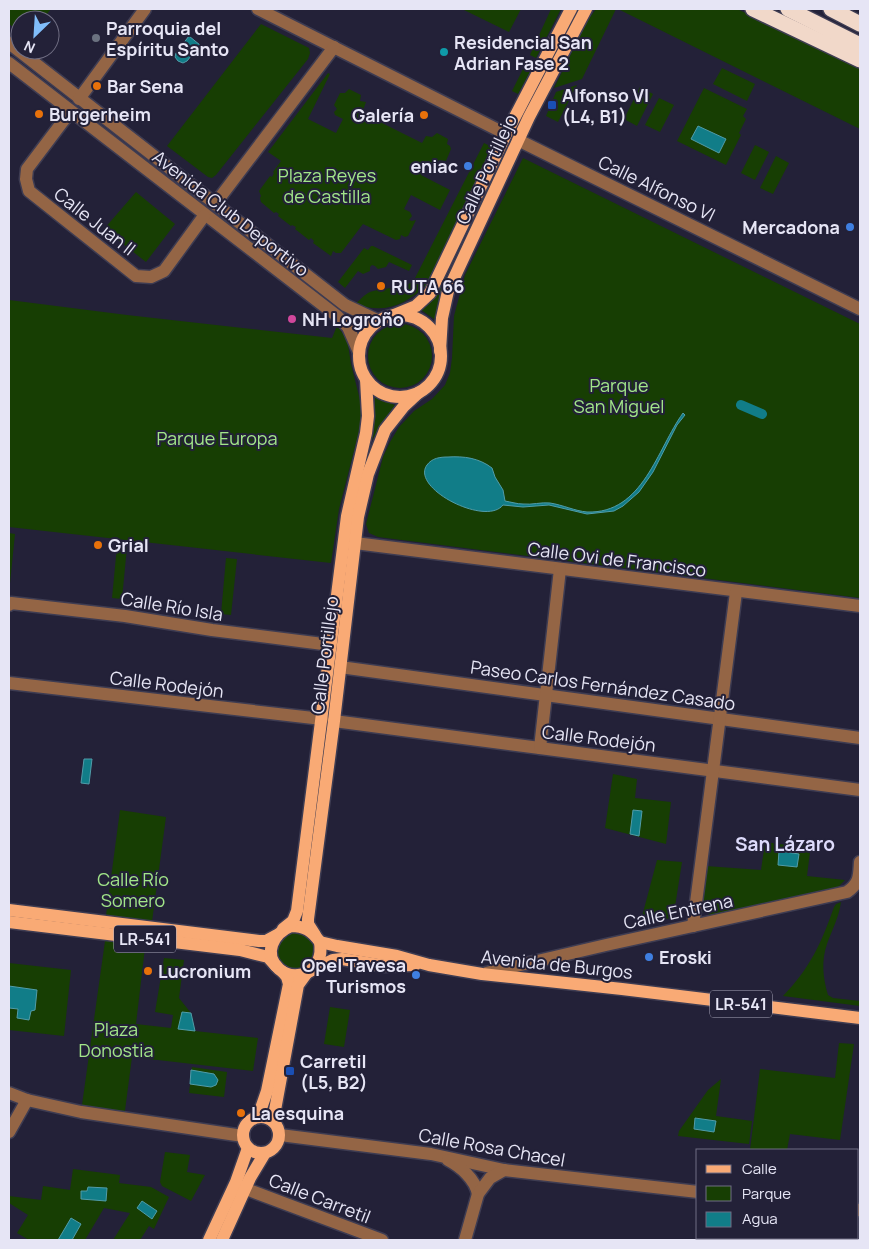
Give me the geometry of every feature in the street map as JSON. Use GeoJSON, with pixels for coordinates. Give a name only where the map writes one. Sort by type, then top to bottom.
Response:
{"type":"FeatureCollection","features":[{"type":"Feature","properties":{"kind":"highway"},"geometry":{"type":"LineString","coordinates":[[753,9],[860,60]]}},
{"type":"Feature","properties":{"kind":"highway"},"geometry":{"type":"LineString","coordinates":[[788,9],[860,45]]}},
{"type":"Feature","properties":{"kind":"highway"},"geometry":{"type":"LineString","coordinates":[[831,9],[860,24]]}},
{"type":"Feature","properties":{"kind":"main road","name":"Calle Portillejo"},"geometry":{"type":"LineString","coordinates":[[440,351],[442,318],[448,291],[512,137],[571,9]]}},
{"type":"Feature","properties":{"kind":"main road","name":"Calle Portillejo"},"geometry":{"type":"LineString","coordinates":[[394,315],[416,306],[430,293],[512,137],[586,9]]}},
{"type":"Feature","properties":{"kind":"main road"},"geometry":{"type":"LineString","coordinates":[[394,315],[408,316],[422,322],[436,336],[440,351],[440,364],[437,374],[428,387],[418,393],[401,397],[391,396],[376,390],[366,379],[358,361],[359,352],[367,333],[379,320],[394,315]]}},
{"type":"Feature","properties":{"kind":"main road","name":"Calle Portillejo"},"geometry":{"type":"LineString","coordinates":[[318,939],[308,924],[308,919],[328,720],[331,645],[347,516],[366,433],[368,416],[366,379]]}},
{"type":"Feature","properties":{"kind":"main road","name":"Calle Portillejo"},"geometry":{"type":"LineString","coordinates":[[280,932],[293,921],[297,911],[328,720],[340,668],[358,517],[368,474],[385,430],[404,406],[418,393]]}},
{"type":"Feature","properties":{"kind":"main road","name":"LR-541"},"geometry":{"type":"LineString","coordinates":[[9,910],[258,941],[266,940],[291,926],[300,926],[307,929],[318,939]]}},
{"type":"Feature","properties":{"kind":"main road","name":"LR-541"},"geometry":{"type":"LineString","coordinates":[[9,922],[240,950],[268,957],[279,969],[290,975],[309,972]]}},
{"type":"Feature","properties":{"kind":"main road"},"geometry":{"type":"LineString","coordinates":[[258,1117],[268,1085],[289,984],[287,977],[272,958],[272,942],[280,932]]}},
{"type":"Feature","properties":{"kind":"main road"},"geometry":{"type":"LineString","coordinates":[[273,1121],[298,985],[318,964],[320,956],[318,939]]}},
{"type":"Feature","properties":{"kind":"main road","name":"Avenida de Burgos"},"geometry":{"type":"LineString","coordinates":[[318,939],[346,948],[397,956],[429,965],[482,974],[860,1018]]}},
{"type":"Feature","properties":{"kind":"main road","name":"Avenida de Burgos"},"geometry":{"type":"LineString","coordinates":[[309,972],[333,960],[342,959],[385,966],[429,965]]}},
{"type":"Feature","properties":{"kind":"main road"},"geometry":{"type":"LineString","coordinates":[[209,1240],[236,1182],[245,1142],[246,1124],[252,1119],[266,1117],[278,1126],[280,1135],[276,1148],[265,1154],[258,1163],[222,1240]]}},
{"type":"Feature","properties":{"kind":"main road"},"geometry":{"type":"LineString","coordinates":[[245,1142],[255,1153],[265,1154]]}},
{"type":"Feature","properties":{"kind":"street"},"geometry":{"type":"LineString","coordinates":[[79,98],[145,9]]}},
{"type":"Feature","properties":{"kind":"street","name":"Calle Alfonso VI"},"geometry":{"type":"LineString","coordinates":[[258,9],[860,309]]}},
{"type":"Feature","properties":{"kind":"street","name":"Avenida Club Deportivo"},"geometry":{"type":"LineString","coordinates":[[9,43],[345,305],[379,320]]}},
{"type":"Feature","properties":{"kind":"street"},"geometry":{"type":"LineString","coordinates":[[215,204],[334,47]]}},
{"type":"Feature","properties":{"kind":"street","name":"Avenida Club Deportivo"},"geometry":{"type":"LineString","coordinates":[[9,64],[204,216],[337,316],[348,326],[359,352]]}},
{"type":"Feature","properties":{"kind":"street","name":"Avenida Club Deportivo"},"geometry":{"type":"LineString","coordinates":[[70,112],[103,117]]}},
{"type":"Feature","properties":{"kind":"street","name":"Calle Juan II"},"geometry":{"type":"LineString","coordinates":[[70,112],[27,169],[26,179],[29,191],[136,276],[151,277],[164,271],[204,216]]}},
{"type":"Feature","properties":{"kind":"street","name":"Calle Ovi de Francisco"},"geometry":{"type":"LineString","coordinates":[[355,543],[860,606]]}},
{"type":"Feature","properties":{"kind":"street"},"geometry":{"type":"LineString","coordinates":[[540,748],[560,569]]}},
{"type":"Feature","properties":{"kind":"street"},"geometry":{"type":"LineString","coordinates":[[693,926],[736,592]]}},
{"type":"Feature","properties":{"kind":"street","name":"Calle Río Isla"},"geometry":{"type":"LineString","coordinates":[[9,605],[11,603],[125,616],[212,630],[331,645]]}},
{"type":"Feature","properties":{"kind":"street","name":"Paseo Carlos Fernández Casado"},"geometry":{"type":"LineString","coordinates":[[340,668],[546,694],[860,738]]}},
{"type":"Feature","properties":{"kind":"street","name":"Calle Rodejón"},"geometry":{"type":"LineString","coordinates":[[9,683],[328,720],[860,790]]}},
{"type":"Feature","properties":{"kind":"street","name":"Calle Entrena"},"geometry":{"type":"LineString","coordinates":[[482,974],[847,892],[856,886],[859,878],[860,862]]}},
{"type":"Feature","properties":{"kind":"street"},"geometry":{"type":"LineString","coordinates":[[9,1093],[27,1100],[81,1112],[245,1142]]}},
{"type":"Feature","properties":{"kind":"street"},"geometry":{"type":"LineString","coordinates":[[9,1132],[27,1100]]}},
{"type":"Feature","properties":{"kind":"street","name":"Calle Rosa Chacel"},"geometry":{"type":"LineString","coordinates":[[280,1135],[431,1154],[504,1170],[696,1192]]}},
{"type":"Feature","properties":{"kind":"street"},"geometry":{"type":"LineString","coordinates":[[431,1154],[450,1161],[471,1178],[477,1187],[478,1194]]}},
{"type":"Feature","properties":{"kind":"street"},"geometry":{"type":"LineString","coordinates":[[465,1240],[478,1194],[490,1178],[504,1170]]}},
{"type":"Feature","properties":{"kind":"street","name":"Calle Carretil"},"geometry":{"type":"LineString","coordinates":[[246,1189],[382,1240]]}},
{"type":"Feature","properties":{"kind":"green space"},"geometry":{"type":"Polygon","coordinates":[[[9,9],[51,9],[10,10],[9,24],[9,9]]]}},
{"type":"Feature","properties":{"kind":"green space"},"geometry":{"type":"Polygon","coordinates":[[[462,9],[521,9],[509,32],[462,9]]]}},
{"type":"Feature","properties":{"kind":"green space"},"geometry":{"type":"Polygon","coordinates":[[[551,9],[561,9],[536,58],[530,55],[551,9]]]}},
{"type":"Feature","properties":{"kind":"green space"},"geometry":{"type":"Polygon","coordinates":[[[596,9],[616,9],[582,79],[554,88],[588,20],[596,9]]]}},
{"type":"Feature","properties":{"kind":"green space"},"geometry":{"type":"Polygon","coordinates":[[[737,9],[860,66],[860,129],[620,10],[737,9]]]}},
{"type":"Feature","properties":{"kind":"green space"},"geometry":{"type":"Polygon","coordinates":[[[261,24],[309,48],[308,59],[216,175],[212,178],[208,177],[167,146],[261,24]]]}},
{"type":"Feature","properties":{"kind":"green space"},"geometry":{"type":"Polygon","coordinates":[[[526,63],[533,66],[518,94],[512,91],[526,63]]]}},
{"type":"Feature","properties":{"kind":"green space"},"geometry":{"type":"Polygon","coordinates":[[[722,68],[755,84],[747,101],[713,84],[722,68]]]}},
{"type":"Feature","properties":{"kind":"green space","name":"Plaza Reyes de Castilla"},"geometry":{"type":"Polygon","coordinates":[[[328,73],[330,74],[308,119],[336,133],[343,119],[335,115],[334,112],[337,109],[334,105],[340,93],[345,93],[349,89],[361,95],[360,101],[366,102],[362,113],[422,143],[426,136],[432,137],[437,133],[448,139],[447,144],[451,149],[446,161],[439,160],[435,164],[428,161],[421,175],[450,190],[440,210],[411,195],[404,209],[410,212],[412,216],[409,220],[416,220],[408,236],[401,235],[400,239],[396,240],[363,224],[341,253],[333,251],[331,256],[313,243],[314,241],[311,238],[309,240],[295,229],[296,227],[291,226],[278,216],[279,214],[274,213],[261,202],[259,191],[270,176],[272,177],[273,172],[281,161],[268,152],[328,73]]]}},
{"type":"Feature","properties":{"kind":"green space"},"geometry":{"type":"Polygon","coordinates":[[[577,85],[558,122],[546,116],[556,92],[577,85]]]}},
{"type":"Feature","properties":{"kind":"green space"},"geometry":{"type":"Polygon","coordinates":[[[640,87],[653,94],[637,126],[624,119],[640,87]]]}},
{"type":"Feature","properties":{"kind":"green space"},"geometry":{"type":"Polygon","coordinates":[[[704,88],[747,109],[743,116],[746,119],[739,133],[741,135],[726,165],[677,141],[704,88]]]}},
{"type":"Feature","properties":{"kind":"green space"},"geometry":{"type":"Polygon","coordinates":[[[659,98],[674,105],[660,132],[645,125],[659,98]]]}},
{"type":"Feature","properties":{"kind":"green space"},"geometry":{"type":"Polygon","coordinates":[[[484,143],[496,149],[428,284],[412,297],[395,306],[376,308],[355,304],[368,293],[404,286],[414,280],[484,143]]]}},
{"type":"Feature","properties":{"kind":"green space"},"geometry":{"type":"Polygon","coordinates":[[[755,145],[769,152],[755,180],[741,173],[755,145]]]}},
{"type":"Feature","properties":{"kind":"green space"},"geometry":{"type":"Polygon","coordinates":[[[776,156],[789,163],[773,194],[760,188],[776,156]]]}},
{"type":"Feature","properties":{"kind":"green space","name":"Parque San Miguel"},"geometry":{"type":"Polygon","coordinates":[[[523,158],[860,324],[860,598],[378,537],[369,533],[366,524],[383,457],[399,427],[414,411],[432,399],[445,385],[450,373],[452,358],[454,316],[465,275],[523,158]]]}},
{"type":"Feature","properties":{"kind":"green space"},"geometry":{"type":"Polygon","coordinates":[[[136,192],[175,224],[146,262],[104,229],[136,192]]]}},
{"type":"Feature","properties":{"kind":"green space"},"geometry":{"type":"Polygon","coordinates":[[[371,246],[412,265],[409,271],[389,262],[386,267],[378,269],[372,265],[370,271],[363,274],[358,271],[345,288],[338,282],[364,248],[368,250],[371,246]]]}},
{"type":"Feature","properties":{"kind":"green space"},"geometry":{"type":"Polygon","coordinates":[[[448,275],[437,321],[421,310],[448,275]]]}},
{"type":"Feature","properties":{"kind":"green space","name":"Parque Europa"},"geometry":{"type":"Polygon","coordinates":[[[9,300],[332,338],[337,326],[344,335],[348,345],[363,416],[339,509],[331,563],[9,527],[9,300]]]}},
{"type":"Feature","properties":{"kind":"green space"},"geometry":{"type":"Polygon","coordinates":[[[400,324],[418,329],[423,333],[427,338],[432,356],[427,374],[423,379],[418,383],[400,388],[382,383],[377,379],[373,374],[368,356],[373,338],[377,333],[382,329],[400,324]]]}},
{"type":"Feature","properties":{"kind":"green space"},"geometry":{"type":"Polygon","coordinates":[[[375,397],[395,405],[372,440],[375,397]]]}},
{"type":"Feature","properties":{"kind":"green space"},"geometry":{"type":"Polygon","coordinates":[[[9,533],[15,534],[9,593],[9,533]]]}},
{"type":"Feature","properties":{"kind":"green space"},"geometry":{"type":"Polygon","coordinates":[[[117,546],[127,547],[122,599],[112,598],[117,546]]]}},
{"type":"Feature","properties":{"kind":"green space"},"geometry":{"type":"Polygon","coordinates":[[[226,558],[237,559],[231,615],[221,614],[226,558]]]}},
{"type":"Feature","properties":{"kind":"green space"},"geometry":{"type":"Polygon","coordinates":[[[613,774],[637,779],[635,798],[671,802],[666,844],[605,828],[613,774]]]}},
{"type":"Feature","properties":{"kind":"green space","name":"Calle Río Somero"},"geometry":{"type":"Polygon","coordinates":[[[120,810],[166,817],[151,929],[105,923],[120,810]]]}},
{"type":"Feature","properties":{"kind":"green space"},"geometry":{"type":"Polygon","coordinates":[[[765,842],[802,847],[803,843],[811,844],[807,876],[845,880],[838,887],[710,915],[701,911],[706,866],[761,870],[765,842]]]}},
{"type":"Feature","properties":{"kind":"green space"},"geometry":{"type":"Polygon","coordinates":[[[657,860],[682,862],[674,913],[671,918],[640,924],[657,860]]]}},
{"type":"Feature","properties":{"kind":"green space"},"geometry":{"type":"Polygon","coordinates":[[[841,902],[825,950],[823,969],[825,982],[828,995],[833,998],[860,1001],[860,1006],[783,996],[808,965],[824,933],[834,907],[841,902]]]}},
{"type":"Feature","properties":{"kind":"green space"},"geometry":{"type":"Polygon","coordinates":[[[296,931],[309,937],[315,950],[309,963],[296,969],[283,963],[277,950],[283,937],[296,931]]]}},
{"type":"Feature","properties":{"kind":"green space","name":"Plaza Donostia"},"geometry":{"type":"Polygon","coordinates":[[[106,934],[146,939],[136,1024],[171,1028],[173,1015],[155,1012],[164,958],[184,960],[179,998],[191,1013],[195,1031],[258,1038],[253,1071],[132,1057],[124,1118],[81,1112],[106,934]]]}},
{"type":"Feature","properties":{"kind":"green space"},"geometry":{"type":"Polygon","coordinates":[[[9,963],[71,970],[64,1036],[9,1030],[9,963]]]}},
{"type":"Feature","properties":{"kind":"green space"},"geometry":{"type":"Polygon","coordinates":[[[330,1007],[350,1010],[344,1047],[324,1044],[330,1007]]]}},
{"type":"Feature","properties":{"kind":"green space"},"geometry":{"type":"Polygon","coordinates":[[[839,1043],[854,1044],[840,1140],[790,1134],[787,1149],[750,1149],[760,1069],[835,1078],[839,1043]]]}},
{"type":"Feature","properties":{"kind":"green space"},"geometry":{"type":"Polygon","coordinates":[[[192,1067],[227,1072],[224,1097],[189,1093],[192,1067]]]}},
{"type":"Feature","properties":{"kind":"green space"},"geometry":{"type":"Polygon","coordinates":[[[721,1079],[716,1116],[752,1121],[749,1144],[678,1136],[679,1131],[708,1090],[721,1079]]]}},
{"type":"Feature","properties":{"kind":"green space"},"geometry":{"type":"Polygon","coordinates":[[[165,1152],[190,1155],[187,1172],[205,1175],[191,1201],[162,1186],[160,1182],[165,1152]]]}},
{"type":"Feature","properties":{"kind":"green space"},"geometry":{"type":"Polygon","coordinates":[[[73,1169],[120,1175],[119,1183],[151,1187],[169,1197],[154,1229],[149,1226],[140,1240],[113,1240],[130,1213],[104,1208],[85,1240],[29,1240],[17,1233],[28,1215],[9,1203],[9,1196],[41,1200],[43,1186],[70,1190],[73,1169]]]}},
{"type":"Feature","properties":{"kind":"water"},"geometry":{"type":"Polygon","coordinates":[[[189,36],[200,45],[187,61],[183,63],[175,57],[189,36]]]}},
{"type":"Feature","properties":{"kind":"water"},"geometry":{"type":"Polygon","coordinates":[[[698,126],[726,139],[719,153],[691,139],[698,126]]]}},
{"type":"Feature","properties":{"kind":"water"},"geometry":{"type":"Polygon","coordinates":[[[683,413],[685,415],[677,425],[653,472],[639,492],[614,511],[587,514],[549,505],[523,507],[503,505],[494,511],[482,511],[467,508],[439,494],[429,484],[425,474],[427,465],[436,458],[466,457],[482,462],[492,468],[503,490],[505,501],[518,504],[550,503],[587,512],[606,510],[622,502],[635,491],[656,461],[683,413]]]}},
{"type":"Feature","properties":{"kind":"water"},"geometry":{"type":"Polygon","coordinates":[[[84,759],[92,759],[89,784],[81,783],[84,759]]]}},
{"type":"Feature","properties":{"kind":"water"},"geometry":{"type":"Polygon","coordinates":[[[633,810],[642,811],[639,836],[630,834],[633,810]]]}},
{"type":"Feature","properties":{"kind":"water"},"geometry":{"type":"Polygon","coordinates":[[[779,851],[799,854],[797,867],[778,865],[779,851]]]}},
{"type":"Feature","properties":{"kind":"water"},"geometry":{"type":"Polygon","coordinates":[[[9,986],[37,990],[35,1010],[31,1011],[29,1020],[17,1018],[18,1009],[9,1008],[9,986]]]}},
{"type":"Feature","properties":{"kind":"water"},"geometry":{"type":"Polygon","coordinates":[[[182,1012],[191,1013],[195,1031],[178,1029],[182,1012]]]}},
{"type":"Feature","properties":{"kind":"water"},"geometry":{"type":"Polygon","coordinates":[[[191,1070],[214,1074],[218,1080],[216,1085],[211,1087],[190,1084],[191,1070]]]}},
{"type":"Feature","properties":{"kind":"water"},"geometry":{"type":"Polygon","coordinates":[[[695,1118],[716,1121],[714,1132],[694,1129],[695,1118]]]}},
{"type":"Feature","properties":{"kind":"water"},"geometry":{"type":"Polygon","coordinates":[[[88,1187],[107,1188],[106,1201],[81,1199],[81,1191],[87,1191],[88,1187]]]}},
{"type":"Feature","properties":{"kind":"water"},"geometry":{"type":"Polygon","coordinates":[[[142,1201],[157,1211],[152,1219],[137,1208],[142,1201]]]}},
{"type":"Feature","properties":{"kind":"water"},"geometry":{"type":"Polygon","coordinates":[[[71,1218],[81,1224],[72,1240],[58,1240],[71,1218]]]}},
{"type":"Feature","properties":{"kind":"waterway"},"geometry":{"type":"LineString","coordinates":[[741,405],[762,414]]}},
{"type":"Feature","properties":{"kind":"place","name":"Parroquia del Espíritu Santo"},"geometry":{"type":"Point","coordinates":[96,38]}},
{"type":"Feature","properties":{"kind":"place","name":"Residencial San Adrian Fase 2"},"geometry":{"type":"Point","coordinates":[444,52]}},
{"type":"Feature","properties":{"kind":"place","name":"Bar Sena"},"geometry":{"type":"Point","coordinates":[97,86]}},
{"type":"Feature","properties":{"kind":"place","name":"Alfonso VI (L4, B1)"},"geometry":{"type":"Point","coordinates":[552,105]}},
{"type":"Feature","properties":{"kind":"place","name":"Burgerheim"},"geometry":{"type":"Point","coordinates":[39,114]}},
{"type":"Feature","properties":{"kind":"place","name":"Galería"},"geometry":{"type":"Point","coordinates":[424,115]}},
{"type":"Feature","properties":{"kind":"place","name":"eniac"},"geometry":{"type":"Point","coordinates":[468,166]}},
{"type":"Feature","properties":{"kind":"place","name":"Mercadona"},"geometry":{"type":"Point","coordinates":[850,227]}},
{"type":"Feature","properties":{"kind":"place","name":"RUTA 66"},"geometry":{"type":"Point","coordinates":[381,286]}},
{"type":"Feature","properties":{"kind":"place","name":"NH Logroño"},"geometry":{"type":"Point","coordinates":[292,319]}},
{"type":"Feature","properties":{"kind":"place","name":"Grial"},"geometry":{"type":"Point","coordinates":[98,545]}},
{"type":"Feature","properties":{"kind":"place","name":"Eroski"},"geometry":{"type":"Point","coordinates":[649,957]}},
{"type":"Feature","properties":{"kind":"place","name":"Lucronium"},"geometry":{"type":"Point","coordinates":[148,971]}},
{"type":"Feature","properties":{"kind":"place","name":"Opel Tavesa Turismos"},"geometry":{"type":"Point","coordinates":[416,975]}},
{"type":"Feature","properties":{"kind":"place","name":"Carretil (L5, B2)"},"geometry":{"type":"Point","coordinates":[290,1071]}},
{"type":"Feature","properties":{"kind":"place","name":"La esquina"},"geometry":{"type":"Point","coordinates":[241,1113]}},
{"type":"Feature","properties":{"kind":"district","name":"San Lázaro"},"geometry":{"type":"Point","coordinates":[785,844]}}]}
